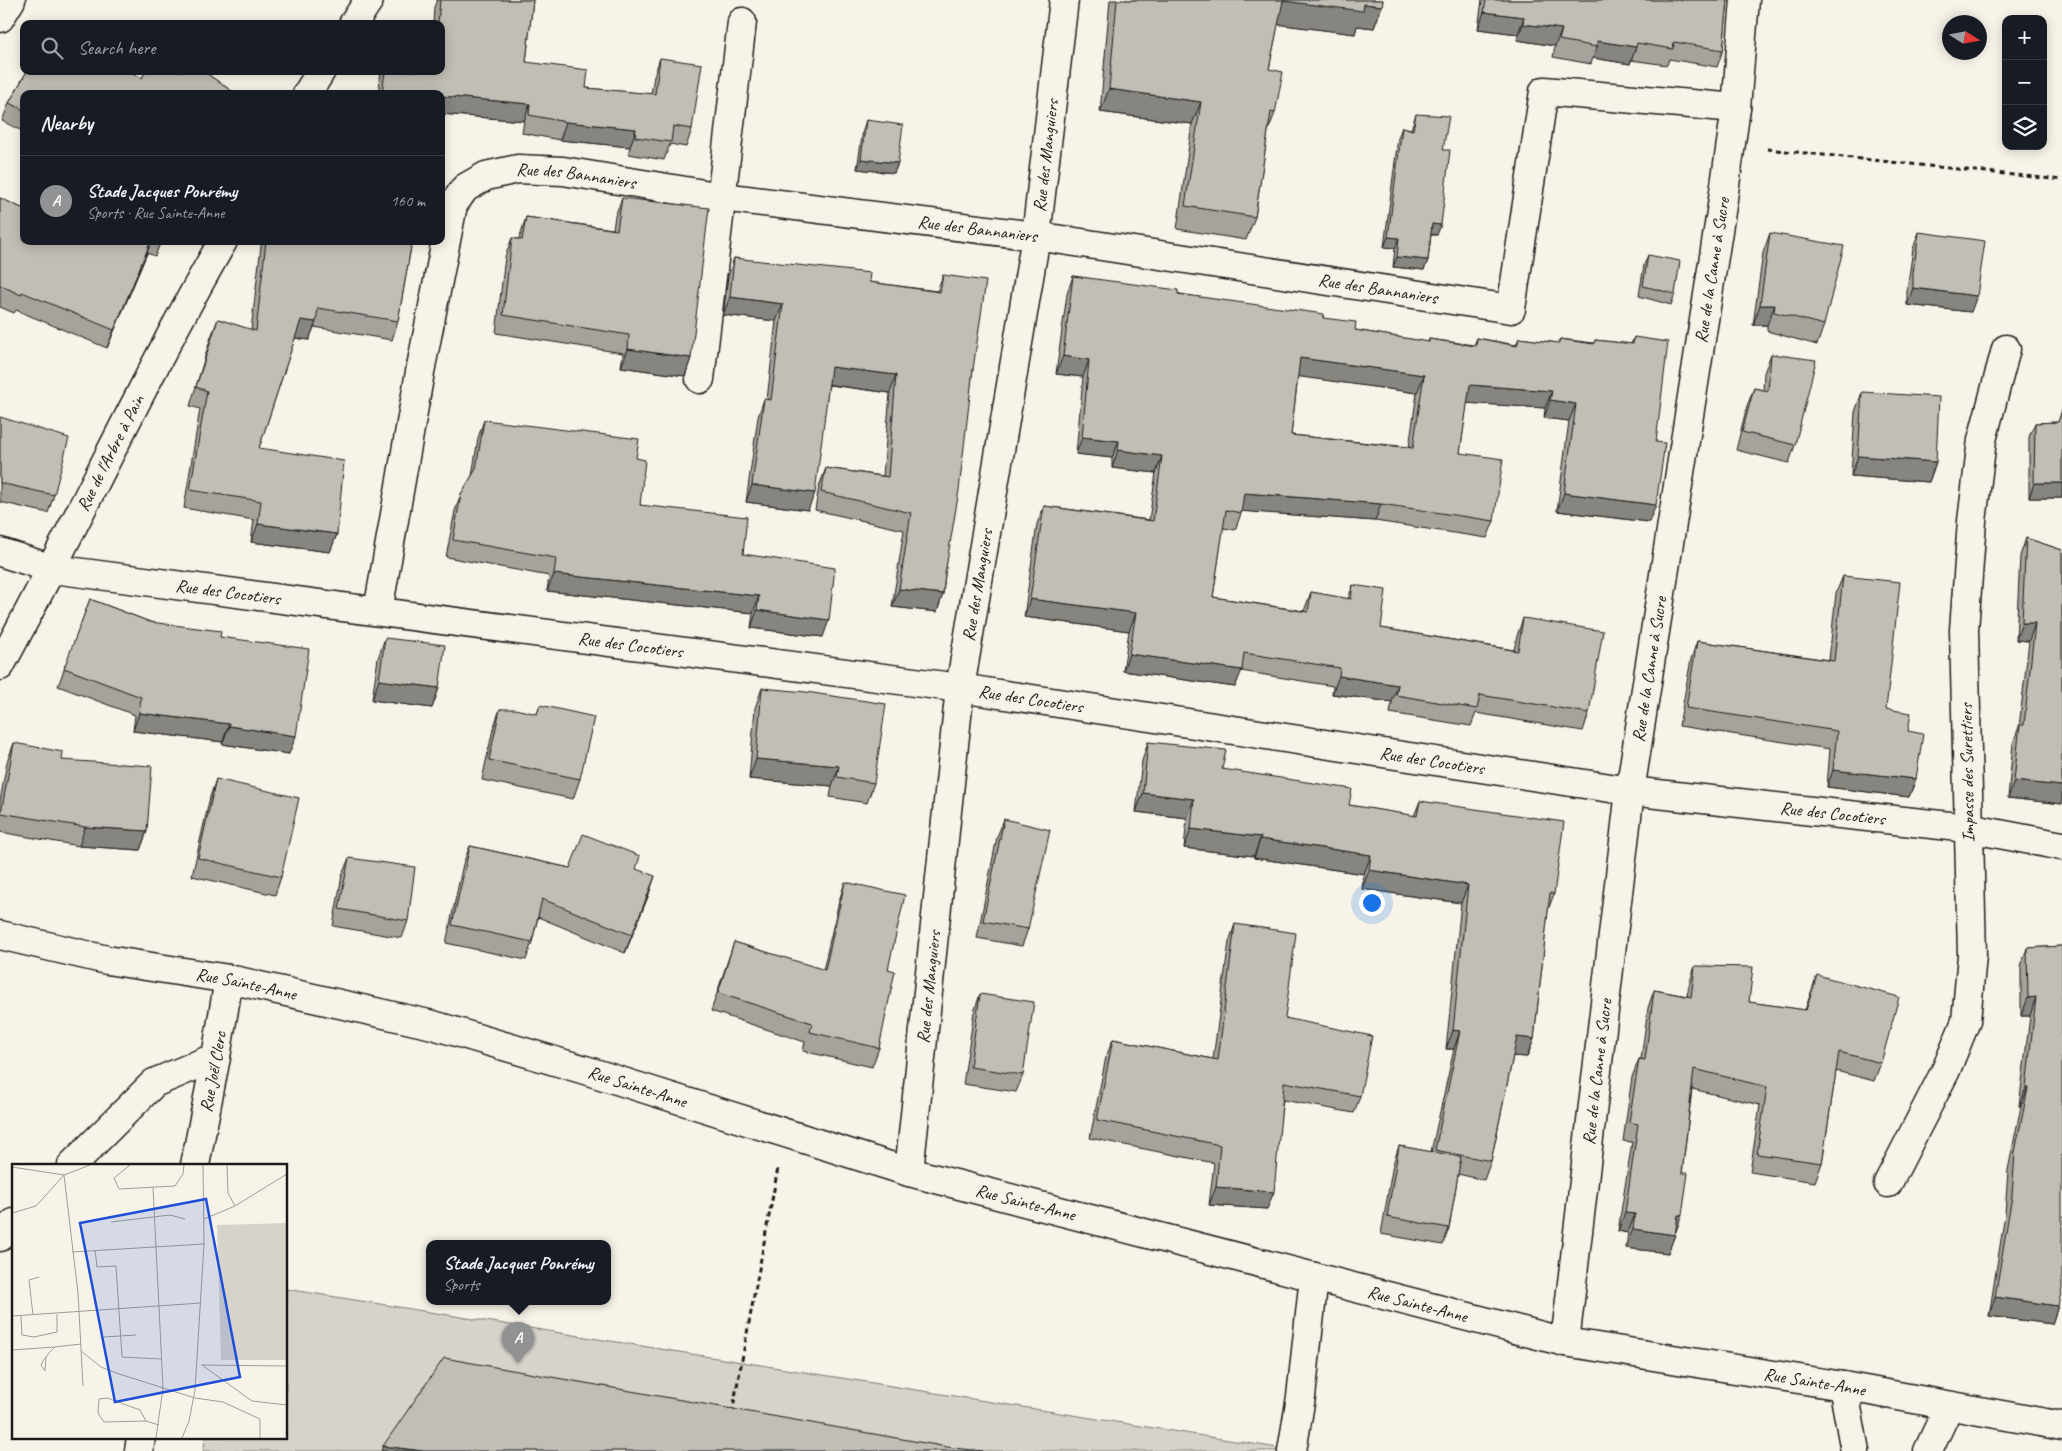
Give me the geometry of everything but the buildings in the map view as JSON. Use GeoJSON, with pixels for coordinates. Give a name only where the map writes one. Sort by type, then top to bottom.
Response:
{"type":"FeatureCollection","features":[{"type":"Feature","properties":{"kind":"street"},"geometry":{"type":"LineString","coordinates":[[0,18],[11,0]]}},
{"type":"Feature","properties":{"kind":"street"},"geometry":{"type":"LineString","coordinates":[[356,20],[369,0]]}},
{"type":"Feature","properties":{"kind":"street","name":"Rue des Manguiers"},"geometry":{"type":"LineString","coordinates":[[909,1172],[960,688],[1036,236],[1064,0]]}},
{"type":"Feature","properties":{"kind":"street","name":"Rue de la Canne à Sucre"},"geometry":{"type":"LineString","coordinates":[[1565,1342],[1630,791],[1731,145],[1745,0]]}},
{"type":"Feature","properties":{"kind":"street"},"geometry":{"type":"LineString","coordinates":[[700,379],[742,22]]}},
{"type":"Feature","properties":{"kind":"street"},"geometry":{"type":"LineString","coordinates":[[309,90],[319,75]]}},
{"type":"Feature","properties":{"kind":"street","name":"Rue des Bannaniers"},"geometry":{"type":"LineString","coordinates":[[378,611],[453,205],[465,188],[486,176],[518,169],[563,171],[722,197],[1036,236],[1511,309],[1544,91],[1736,108]]}},
{"type":"Feature","properties":{"kind":"street","name":"Rue de l'Arbre à Pain"},"geometry":{"type":"LineString","coordinates":[[0,666],[53,569],[187,304],[221,245]]}},
{"type":"Feature","properties":{"kind":"street","name":"Impasse des Surettiers"},"geometry":{"type":"LineString","coordinates":[[1888,1183],[1946,1070],[1966,1021],[1972,955],[1964,630],[1982,440],[2006,349]]}},
{"type":"Feature","properties":{"kind":"street","name":"Rue des Cocotiers"},"geometry":{"type":"LineString","coordinates":[[0,552],[53,569],[960,688],[1630,791],[1968,828],[2062,846]]}},
{"type":"Feature","properties":{"kind":"street","name":"Rue Sainte-Anne"},"geometry":{"type":"LineString","coordinates":[[0,935],[107,960],[229,979],[433,1026],[585,1070],[909,1172],[1565,1342],[1843,1386],[2062,1426]]}},
{"type":"Feature","properties":{"kind":"street","name":"Rue Joël Clerc"},"geometry":{"type":"LineString","coordinates":[[195,1164],[229,979]]}},
{"type":"Feature","properties":{"kind":"street"},"geometry":{"type":"LineString","coordinates":[[73,1164],[154,1083],[216,1057]]}},
{"type":"Feature","properties":{"kind":"street"},"geometry":{"type":"LineString","coordinates":[[0,1237],[12,1225]]}},
{"type":"Feature","properties":{"kind":"street"},"geometry":{"type":"LineString","coordinates":[[1292,1451],[1301,1397],[1314,1278]]}},
{"type":"Feature","properties":{"kind":"street"},"geometry":{"type":"LineString","coordinates":[[1843,1386],[1856,1451]]}},
{"type":"Feature","properties":{"kind":"street"},"geometry":{"type":"LineString","coordinates":[[1928,1451],[1949,1406]]}},
{"type":"Feature","properties":{"kind":"street"},"geometry":{"type":"LineString","coordinates":[[139,1451],[141,1438]]}},
{"type":"Feature","properties":{"kind":"path"},"geometry":{"type":"LineString","coordinates":[[1731,145],[2062,180]]}},
{"type":"Feature","properties":{"kind":"path"},"geometry":{"type":"LineString","coordinates":[[730,1422],[784,1133]]}},
{"type":"Feature","properties":{"kind":"shaded area"},"geometry":{"type":"Polygon","coordinates":[[[288,1289],[1297,1451],[203,1451],[206,1438],[288,1438],[288,1289]]]}},
{"type":"Feature","properties":{"kind":"place","name":"Stade Jacques Ponrémy"},"geometry":{"type":"Point","coordinates":[518,1363]}}]}
